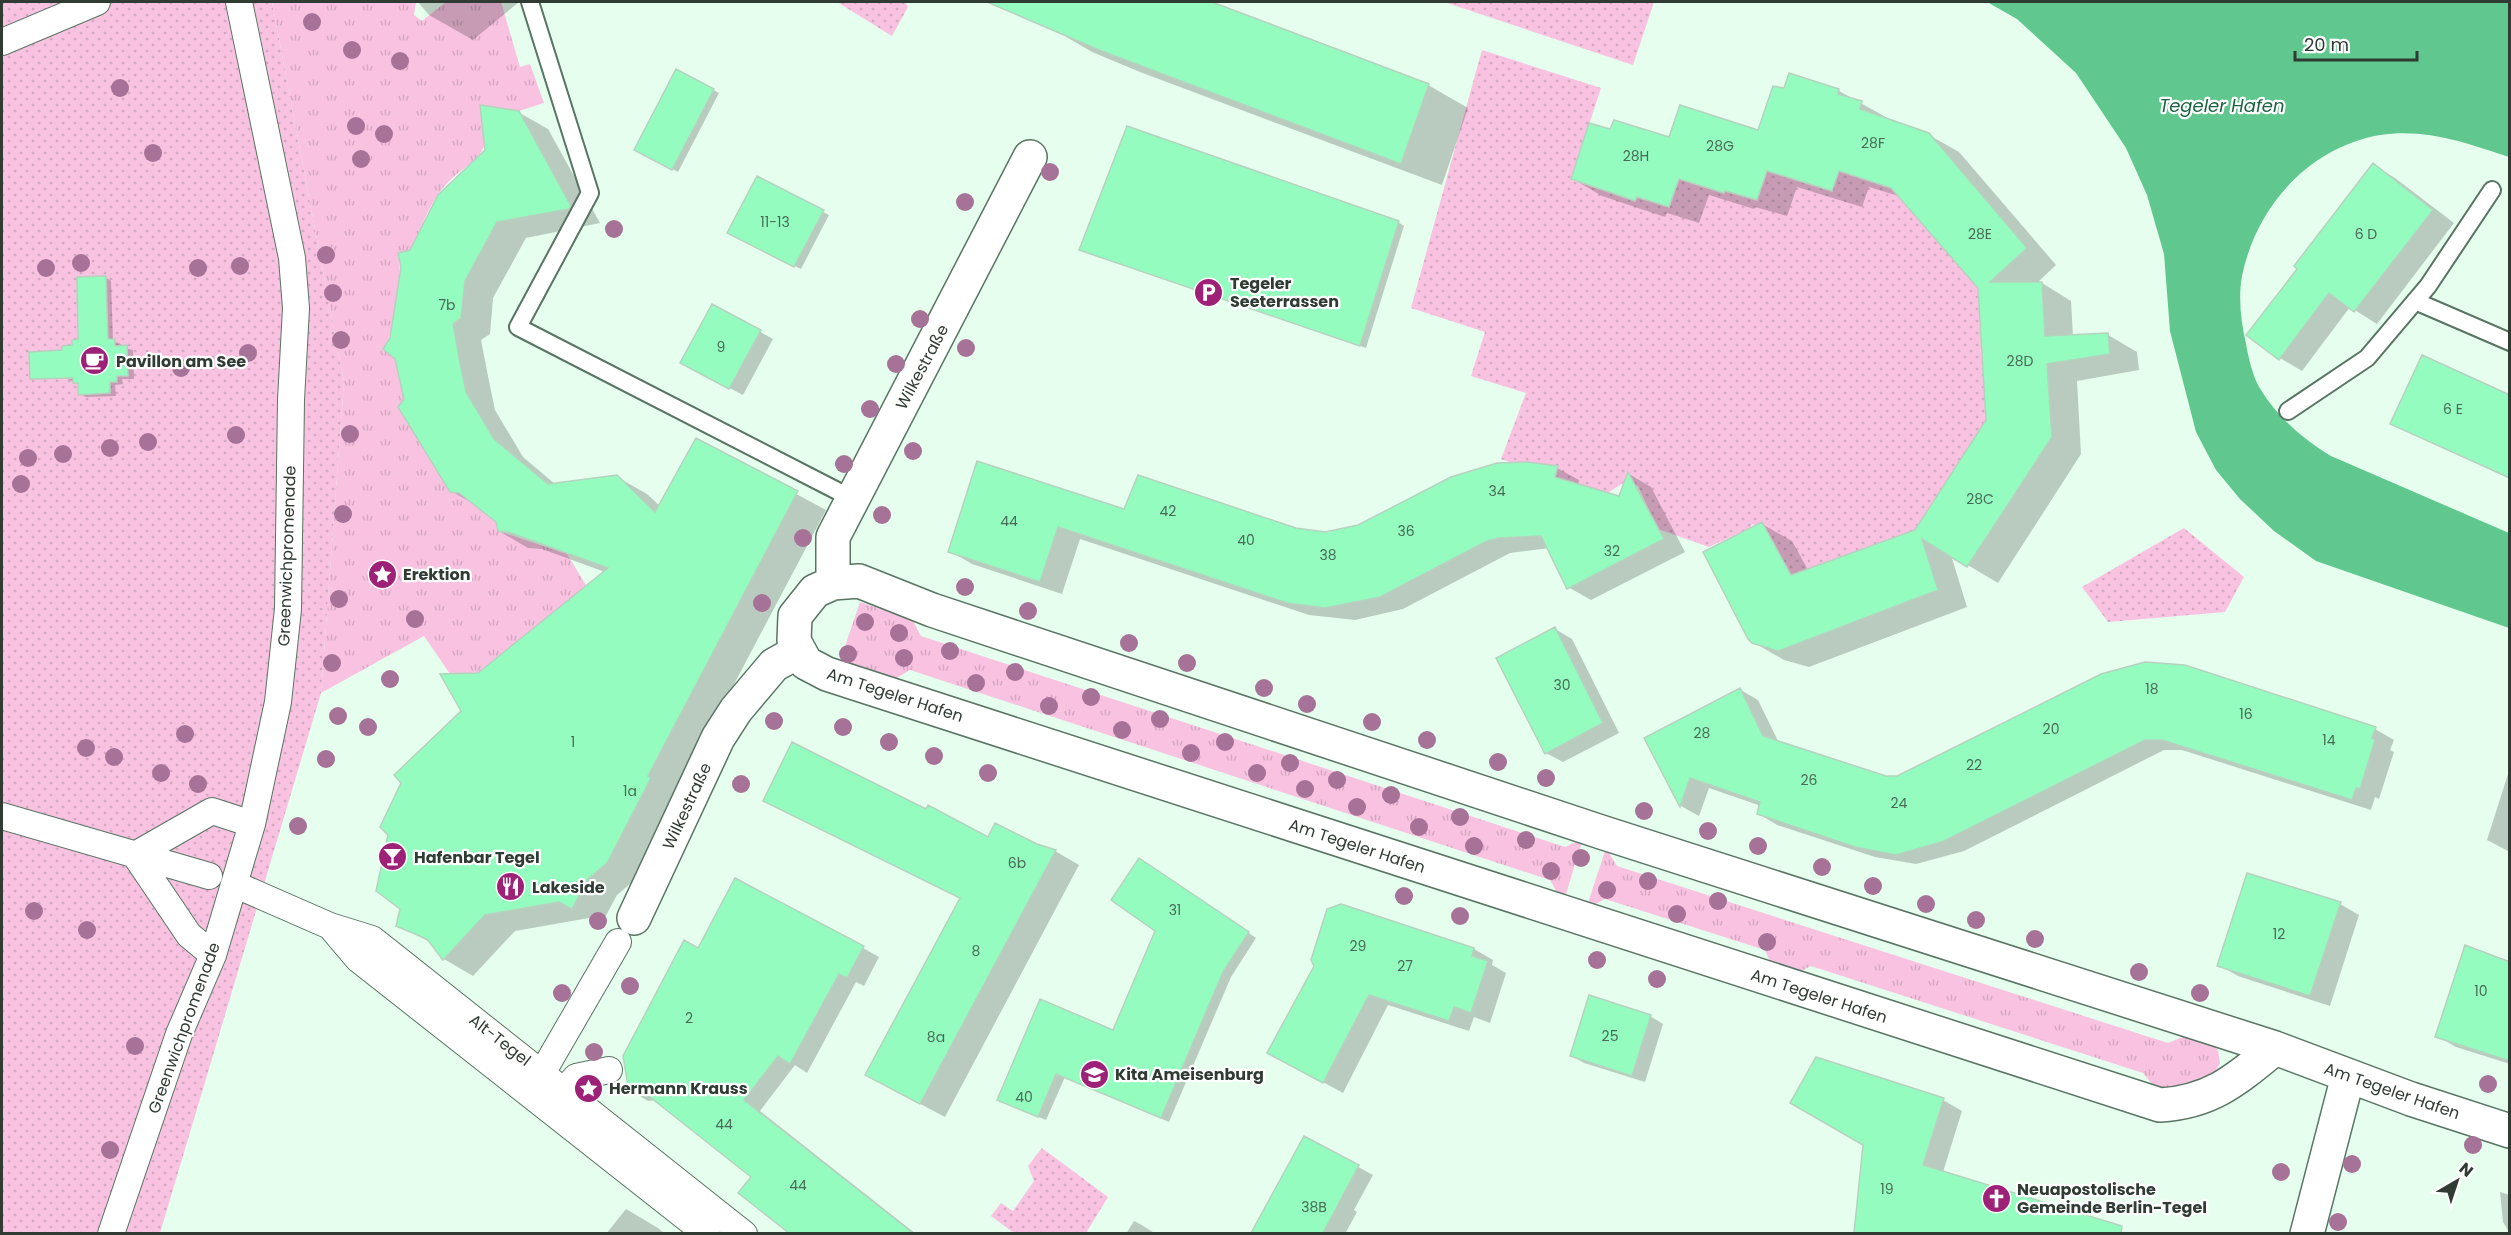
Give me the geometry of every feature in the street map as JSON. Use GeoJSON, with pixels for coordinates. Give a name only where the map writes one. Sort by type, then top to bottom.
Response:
{"type":"FeatureCollection","features":[{"type":"Feature","properties":{"kind":"street"},"geometry":{"type":"LineString","coordinates":[[2,42],[98,2]]}},
{"type":"Feature","properties":{"kind":"street","name":"Greenwichpromenade"},"geometry":{"type":"LineString","coordinates":[[111,1233],[179,1034],[213,955],[252,824],[278,702],[288,609],[291,400],[296,308],[292,258],[239,2]]}},
{"type":"Feature","properties":{"kind":"street","name":"Wilkestraße"},"geometry":{"type":"LineString","coordinates":[[833,583],[833,537],[1030,157]]}},
{"type":"Feature","properties":{"kind":"street","name":"Am Tegeler Hafen"},"geometry":{"type":"LineString","coordinates":[[833,583],[859,580],[932,610],[1601,832],[2275,1048],[2348,1076],[2510,1131]]}},
{"type":"Feature","properties":{"kind":"street"},"geometry":{"type":"LineString","coordinates":[[799,651],[794,641],[795,616],[815,591],[833,583]]}},
{"type":"Feature","properties":{"kind":"street","name":"Wilkestraße"},"geometry":{"type":"LineString","coordinates":[[536,1084],[626,930],[718,738],[736,710],[774,665],[799,651]]}},
{"type":"Feature","properties":{"kind":"street","name":"Am Tegeler Hafen"},"geometry":{"type":"LineString","coordinates":[[799,651],[806,663],[827,674],[2160,1105],[2186,1104],[2210,1095],[2234,1082],[2275,1048]]}},
{"type":"Feature","properties":{"kind":"street"},"geometry":{"type":"LineString","coordinates":[[135,855],[212,811],[252,824]]}},
{"type":"Feature","properties":{"kind":"street"},"geometry":{"type":"LineString","coordinates":[[2,816],[209,876]]}},
{"type":"Feature","properties":{"kind":"street"},"geometry":{"type":"LineString","coordinates":[[135,855],[189,935],[213,955]]}},
{"type":"Feature","properties":{"kind":"street","name":"Alt-Tegel"},"geometry":{"type":"LineString","coordinates":[[234,884],[330,926],[372,939],[509,1063],[556,1100],[744,1233]]}},
{"type":"Feature","properties":{"kind":"street"},"geometry":{"type":"LineString","coordinates":[[609,1071],[576,1077],[556,1100],[707,1233]]}},
{"type":"Feature","properties":{"kind":"street"},"geometry":{"type":"LineString","coordinates":[[2307,1233],[2348,1076]]}},
{"type":"Feature","properties":{"kind":"lane"},"geometry":{"type":"LineString","coordinates":[[530,2],[590,193],[518,327],[853,499]]}},
{"type":"Feature","properties":{"kind":"lane"},"geometry":{"type":"LineString","coordinates":[[2288,411],[2367,358],[2428,286],[2493,190]]}},
{"type":"Feature","properties":{"kind":"lane"},"geometry":{"type":"LineString","coordinates":[[2415,301],[2510,342]]}},
{"type":"Feature","properties":{"kind":"green space"},"geometry":{"type":"Polygon","coordinates":[[[2,2],[272,2],[344,382],[321,693],[160,1233],[2,1234],[2,2]]]}},
{"type":"Feature","properties":{"kind":"green space"},"geometry":{"type":"Polygon","coordinates":[[[272,2],[416,2],[414,15],[422,21],[446,2],[501,2],[520,67],[530,64],[544,103],[519,111],[481,105],[486,140],[482,150],[476,159],[447,183],[437,196],[410,250],[399,253],[400,275],[397,302],[392,328],[384,349],[395,359],[404,399],[398,407],[459,493],[496,522],[498,531],[567,554],[592,595],[478,673],[450,674],[424,636],[321,693],[344,382],[272,2]]]}},
{"type":"Feature","properties":{"kind":"green space"},"geometry":{"type":"Polygon","coordinates":[[[837,2],[905,2],[908,7],[892,36],[837,2]]]}},
{"type":"Feature","properties":{"kind":"green space"},"geometry":{"type":"Polygon","coordinates":[[[1444,2],[1654,2],[1633,65],[1444,2]]]}},
{"type":"Feature","properties":{"kind":"green space"},"geometry":{"type":"Polygon","coordinates":[[[1482,50],[1601,88],[1571,180],[1635,200],[1637,197],[1669,207],[1679,179],[1724,193],[1725,191],[1757,200],[1767,171],[1831,191],[1839,171],[1891,188],[1978,288],[1986,420],[1915,530],[1825,562],[1828,572],[1787,586],[1766,529],[1752,524],[1750,528],[1709,547],[1658,529],[1638,486],[1625,482],[1606,494],[1501,459],[1526,393],[1471,376],[1485,332],[1411,308],[1482,50]]]}},
{"type":"Feature","properties":{"kind":"green space"},"geometry":{"type":"Polygon","coordinates":[[[2184,528],[2244,577],[2225,612],[2108,622],[2082,587],[2184,528]]]}},
{"type":"Feature","properties":{"kind":"green space"},"geometry":{"type":"Polygon","coordinates":[[[860,602],[912,619],[921,636],[1565,847],[1580,840],[1582,841],[1580,849],[1588,858],[1585,866],[1575,864],[1565,898],[1559,896],[1550,880],[910,670],[895,679],[840,661],[860,602]]]}},
{"type":"Feature","properties":{"kind":"green space"},"geometry":{"type":"Polygon","coordinates":[[[1606,848],[1617,866],[2168,1043],[2185,1036],[2210,1043],[2218,1050],[2220,1063],[2216,1070],[2201,1081],[2182,1087],[2155,1088],[2143,1073],[1811,966],[1795,974],[1772,966],[1765,950],[1605,899],[1590,907],[1587,906],[1606,848]]]}},
{"type":"Feature","properties":{"kind":"green space"},"geometry":{"type":"Polygon","coordinates":[[[1042,1148],[1108,1197],[1086,1233],[1014,1233],[991,1216],[1001,1203],[1013,1211],[1034,1181],[1028,1166],[1042,1148]]]}},
{"type":"Feature","properties":{"kind":"water","name":"Tegeler Hafen"},"geometry":{"type":"Polygon","coordinates":[[[1987,2],[2509,2],[2509,157],[2446,138],[2397,133],[2354,142],[2330,152],[2290,184],[2273,204],[2259,227],[2242,276],[2240,301],[2247,349],[2257,383],[2271,405],[2309,442],[2331,456],[2509,533],[2509,628],[2316,561],[2274,531],[2240,499],[2216,470],[2196,432],[2170,331],[2164,254],[2147,195],[2126,148],[2076,73],[2017,19],[1987,2]]]}},
{"type":"Feature","properties":{"kind":"building"},"geometry":{"type":"Polygon","coordinates":[[[987,2],[1212,2],[1429,84],[1401,164],[1099,50],[987,2]]]}},
{"type":"Feature","properties":{"kind":"building"},"geometry":{"type":"Polygon","coordinates":[[[676,69],[714,89],[672,170],[634,150],[676,69]]]}},
{"type":"Feature","properties":{"kind":"building"},"geometry":{"type":"Polygon","coordinates":[[[1789,73],[1839,89],[1838,94],[1862,101],[1860,109],[1929,133],[2027,248],[1990,282],[2042,282],[2045,336],[2108,333],[2110,354],[2047,364],[2052,437],[1967,567],[1922,539],[1938,590],[1778,651],[1752,643],[1748,639],[1703,552],[1762,522],[1791,575],[1915,530],[1986,420],[1978,288],[1891,188],[1839,171],[1832,191],[1767,171],[1757,200],[1725,191],[1724,193],[1679,179],[1669,207],[1637,197],[1635,201],[1571,179],[1589,123],[1610,129],[1614,120],[1669,137],[1680,105],[1758,130],[1773,86],[1784,88],[1789,73]]]}},
{"type":"Feature","properties":{"kind":"building"},"geometry":{"type":"Polygon","coordinates":[[[480,105],[519,111],[571,206],[569,209],[497,222],[465,281],[461,318],[453,324],[460,363],[466,392],[494,439],[548,484],[617,475],[655,512],[696,438],[798,491],[648,776],[651,778],[607,863],[588,879],[572,909],[559,902],[485,915],[443,960],[427,939],[396,926],[400,909],[376,891],[388,835],[380,827],[401,783],[394,775],[461,711],[440,674],[478,673],[608,568],[511,533],[498,531],[496,522],[459,493],[450,492],[398,407],[404,399],[395,359],[383,349],[390,338],[401,267],[398,253],[410,250],[438,195],[485,150],[480,105]]]}},
{"type":"Feature","properties":{"kind":"building"},"geometry":{"type":"Polygon","coordinates":[[[1127,126],[1399,221],[1360,346],[1079,250],[1127,126]]]}},
{"type":"Feature","properties":{"kind":"building"},"geometry":{"type":"Polygon","coordinates":[[[2373,163],[2433,210],[2354,312],[2329,293],[2279,360],[2246,335],[2297,269],[2294,266],[2373,163]]]}},
{"type":"Feature","properties":{"kind":"building"},"geometry":{"type":"Polygon","coordinates":[[[757,176],[824,210],[794,267],[727,233],[757,176]]]}},
{"type":"Feature","properties":{"kind":"building"},"geometry":{"type":"Polygon","coordinates":[[[106,276],[108,339],[115,339],[115,346],[127,345],[128,376],[117,376],[117,382],[110,382],[110,393],[78,395],[78,383],[73,383],[73,378],[30,379],[29,352],[62,350],[62,346],[72,345],[72,340],[78,339],[77,277],[106,276]]]}},
{"type":"Feature","properties":{"kind":"building"},"geometry":{"type":"Polygon","coordinates":[[[712,304],[761,330],[729,389],[680,363],[712,304]]]}},
{"type":"Feature","properties":{"kind":"building"},"geometry":{"type":"Polygon","coordinates":[[[2422,355],[2510,395],[2510,478],[2390,424],[2422,355]]]}},
{"type":"Feature","properties":{"kind":"building"},"geometry":{"type":"Polygon","coordinates":[[[977,461],[1124,509],[1138,475],[1296,528],[1325,532],[1358,525],[1451,477],[1497,463],[1527,462],[1558,466],[1555,477],[1619,496],[1628,472],[1664,539],[1567,589],[1541,536],[1499,538],[1487,541],[1380,597],[1325,608],[1287,603],[1058,527],[1040,582],[948,552],[977,461]]]}},
{"type":"Feature","properties":{"kind":"building"},"geometry":{"type":"Polygon","coordinates":[[[1555,627],[1603,723],[1545,754],[1496,658],[1555,627]]]}},
{"type":"Feature","properties":{"kind":"building"},"geometry":{"type":"Polygon","coordinates":[[[2145,662],[2185,665],[2376,727],[2372,738],[2375,740],[2360,789],[2356,788],[2352,800],[2162,740],[2145,740],[1944,841],[1896,855],[1855,847],[1757,814],[1760,802],[1690,778],[1680,807],[1644,738],[1740,688],[1763,736],[1886,776],[1897,776],[2101,674],[2145,662]]]}},
{"type":"Feature","properties":{"kind":"building"},"geometry":{"type":"Polygon","coordinates":[[[792,742],[926,809],[928,805],[988,837],[995,823],[1037,844],[1056,850],[920,1104],[865,1075],[960,898],[763,801],[792,742]]]}},
{"type":"Feature","properties":{"kind":"building"},"geometry":{"type":"Polygon","coordinates":[[[1139,858],[1249,932],[1223,972],[1161,1118],[1056,1074],[1038,1117],[997,1100],[1040,999],[1113,1030],[1155,931],[1111,900],[1139,858]]]}},
{"type":"Feature","properties":{"kind":"building"},"geometry":{"type":"Polygon","coordinates":[[[2247,873],[2341,902],[2310,996],[2217,966],[2247,873]]]}},
{"type":"Feature","properties":{"kind":"building"},"geometry":{"type":"Polygon","coordinates":[[[735,878],[864,946],[847,978],[839,974],[790,1064],[778,1056],[744,1100],[913,1233],[789,1233],[738,1193],[751,1177],[641,1090],[629,1092],[623,1056],[684,940],[698,948],[735,878]]]}},
{"type":"Feature","properties":{"kind":"building"},"geometry":{"type":"Polygon","coordinates":[[[1341,904],[1474,948],[1472,956],[1488,961],[1471,1013],[1454,1007],[1449,1021],[1369,995],[1323,1083],[1267,1053],[1314,966],[1311,960],[1327,909],[1341,904]]]}},
{"type":"Feature","properties":{"kind":"building"},"geometry":{"type":"Polygon","coordinates":[[[2465,945],[2510,962],[2510,1061],[2435,1037],[2465,945]]]}},
{"type":"Feature","properties":{"kind":"building"},"geometry":{"type":"Polygon","coordinates":[[[1589,995],[1651,1015],[1632,1076],[1570,1056],[1589,995]]]}},
{"type":"Feature","properties":{"kind":"building"},"geometry":{"type":"Polygon","coordinates":[[[1816,1057],[1944,1098],[1923,1165],[2122,1226],[2121,1233],[1854,1233],[1863,1145],[1790,1103],[1816,1057]]]}},
{"type":"Feature","properties":{"kind":"building"},"geometry":{"type":"Polygon","coordinates":[[[1304,1136],[1359,1165],[1323,1233],[1251,1233],[1304,1136]]]}},
{"type":"Feature","properties":{"kind":"place","name":"Tegeler Seeterrassen"},"geometry":{"type":"Point","coordinates":[1209,292]}},
{"type":"Feature","properties":{"kind":"place","name":"Pavillon am See"},"geometry":{"type":"Point","coordinates":[95,361]}},
{"type":"Feature","properties":{"kind":"place","name":"Erektion"},"geometry":{"type":"Point","coordinates":[382,574]}},
{"type":"Feature","properties":{"kind":"place","name":"Hafenbar Tegel"},"geometry":{"type":"Point","coordinates":[393,857]}},
{"type":"Feature","properties":{"kind":"place","name":"Lakeside"},"geometry":{"type":"Point","coordinates":[511,887]}},
{"type":"Feature","properties":{"kind":"place","name":"Kita Ameisenburg"},"geometry":{"type":"Point","coordinates":[1094,1074]}},
{"type":"Feature","properties":{"kind":"place","name":"Hermann Krauss"},"geometry":{"type":"Point","coordinates":[588,1088]}},
{"type":"Feature","properties":{"kind":"place","name":"Neuapostolische Gemeinde Berlin-Tegel"},"geometry":{"type":"Point","coordinates":[1996,1198]}}]}
